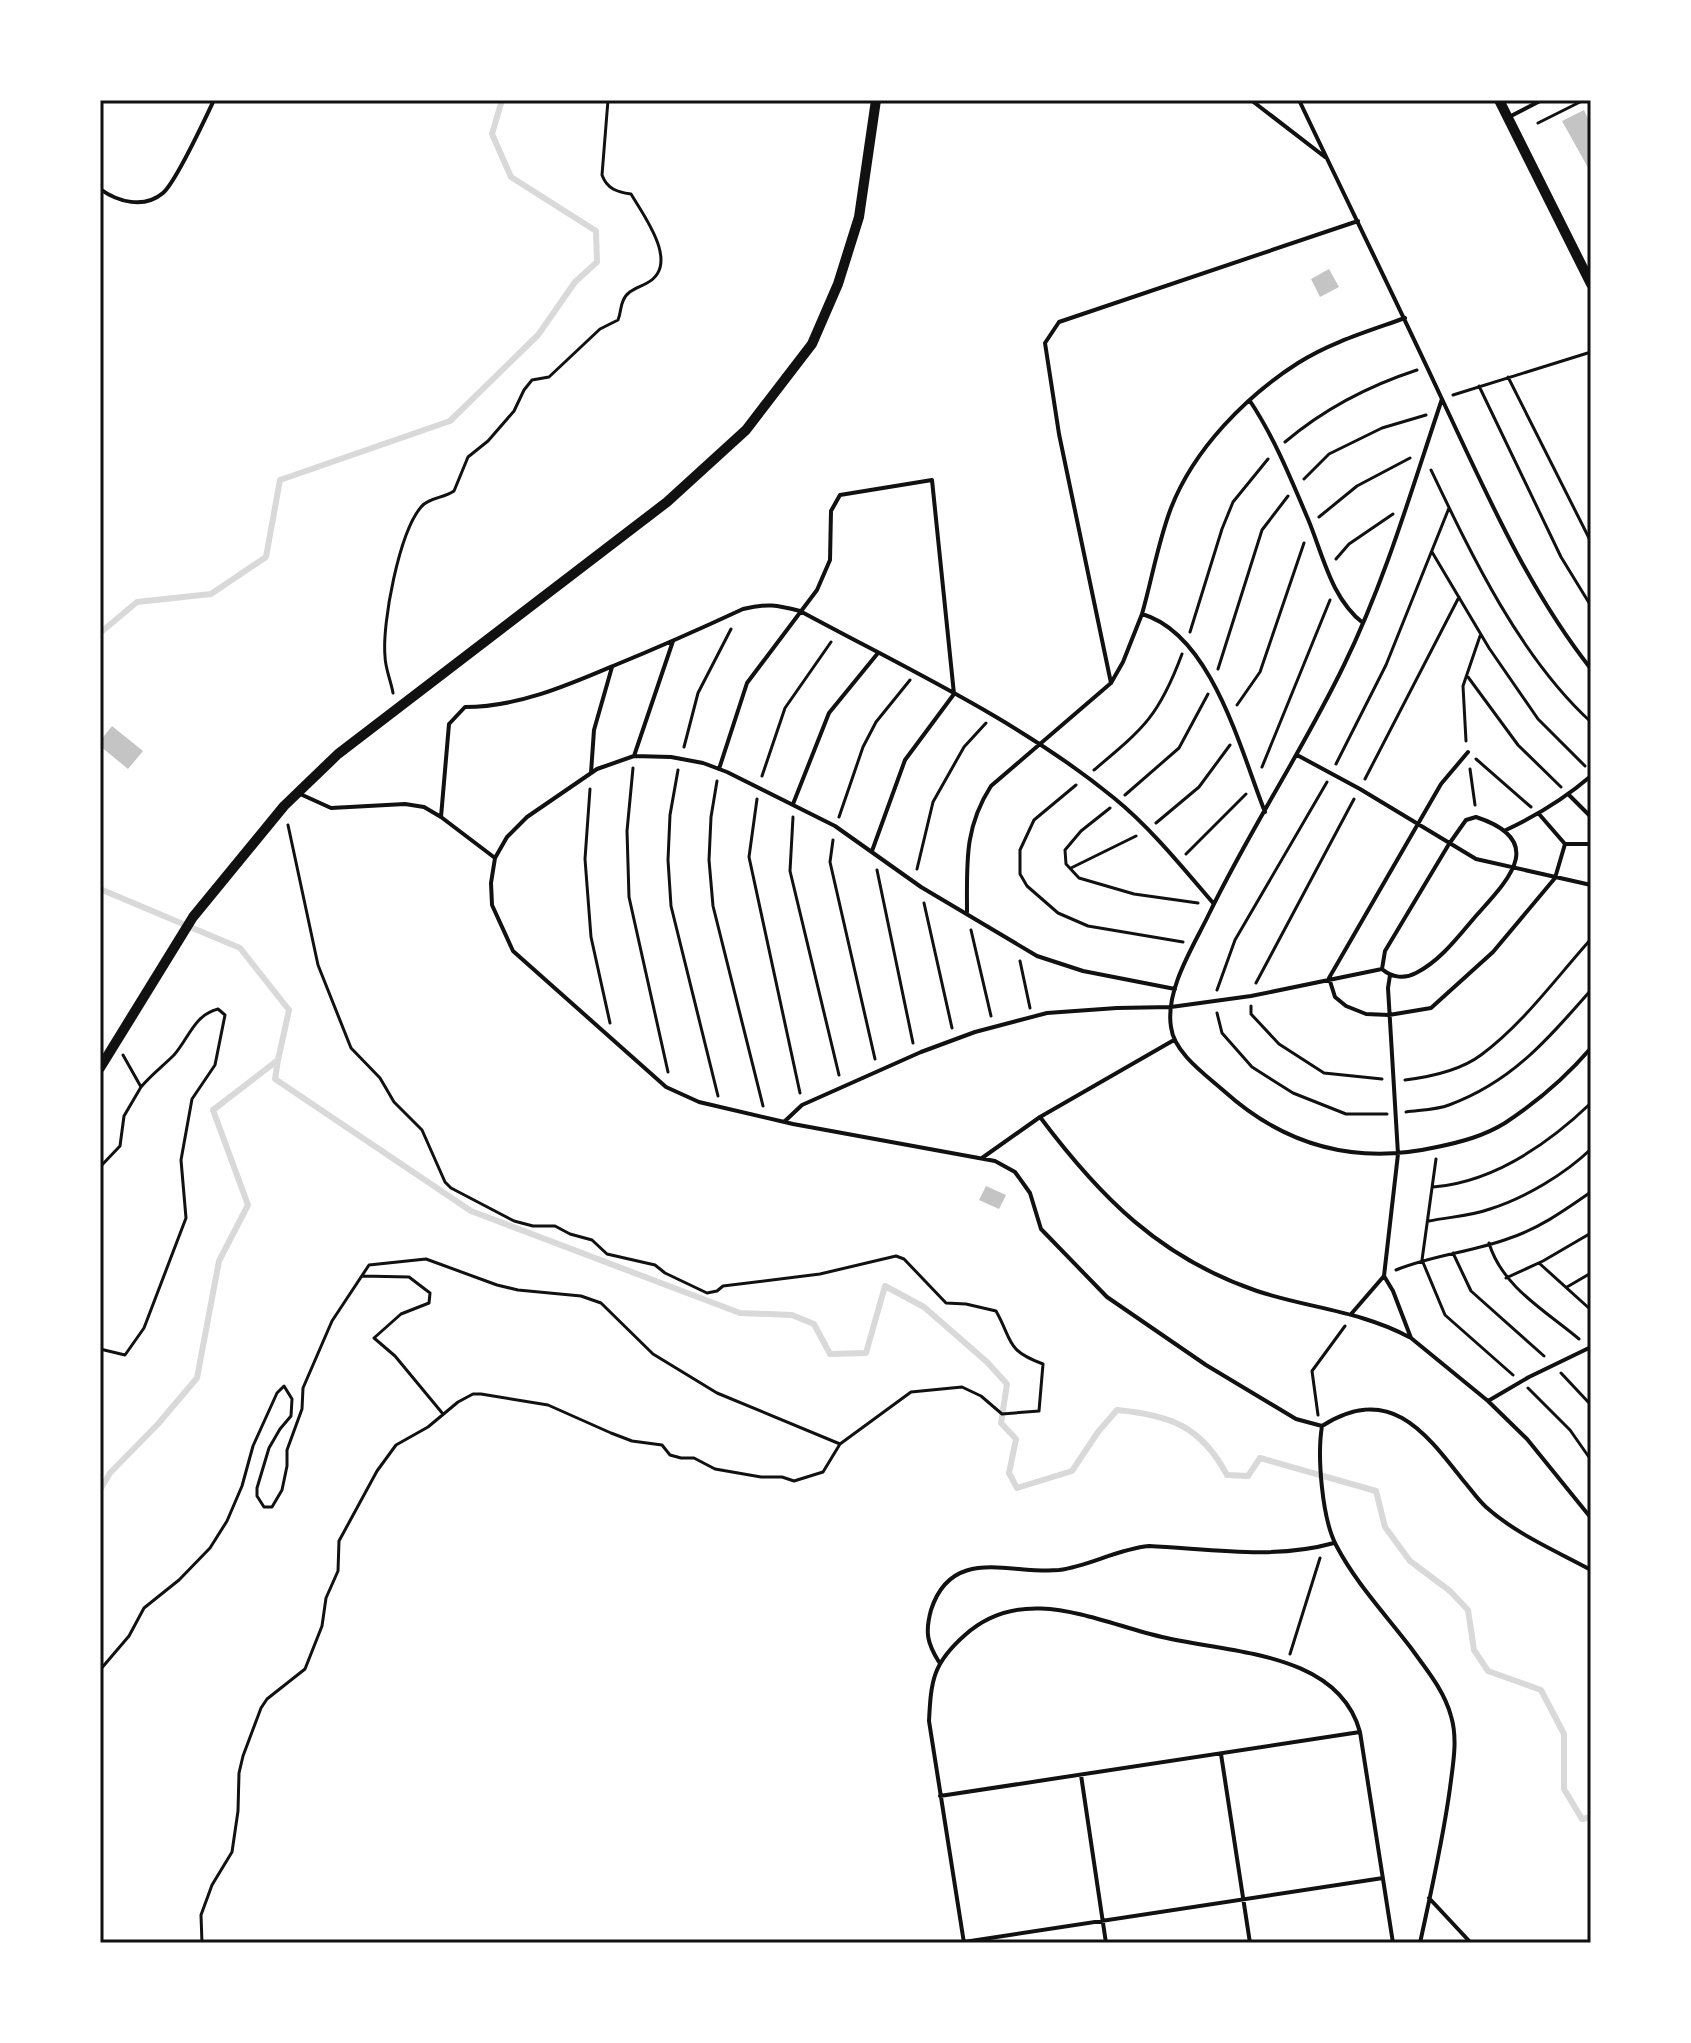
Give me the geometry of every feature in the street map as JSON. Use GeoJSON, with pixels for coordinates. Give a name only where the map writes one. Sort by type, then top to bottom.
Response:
{"type":"FeatureCollection","features":[{"type":"Feature","properties":{"kind":"street"},"geometry":{"type":"LineString","coordinates":[[100,1068],[193,917],[297,792],[338,754],[667,502],[746,430],[812,344],[838,284],[859,217],[876,100]]}},
{"type":"Feature","properties":{"kind":"street"},"geometry":{"type":"LineString","coordinates":[[1499,100],[1591,284]]}},
{"type":"Feature","properties":{"kind":"lane"},"geometry":{"type":"LineString","coordinates":[[100,189],[121,201],[140,203],[165,192],[214,100]]}},
{"type":"Feature","properties":{"kind":"lane"},"geometry":{"type":"LineString","coordinates":[[1251,100],[1327,159]]}},
{"type":"Feature","properties":{"kind":"lane"},"geometry":{"type":"LineString","coordinates":[[1299,100],[1405,318],[1467,456],[1546,605],[1591,669]]}},
{"type":"Feature","properties":{"kind":"lane"},"geometry":{"type":"LineString","coordinates":[[1509,117],[1542,100]]}},
{"type":"Feature","properties":{"kind":"lane"},"geometry":{"type":"LineString","coordinates":[[1111,683],[1059,434],[1045,343],[1059,322],[1358,221]]}},
{"type":"Feature","properties":{"kind":"lane"},"geometry":{"type":"LineString","coordinates":[[967,913],[968,836],[978,807],[991,786],[1111,683],[1142,614],[1165,527],[1181,486],[1215,437],[1250,401],[1298,363],[1405,318]]}},
{"type":"Feature","properties":{"kind":"lane"},"geometry":{"type":"LineString","coordinates":[[1442,399],[1409,503],[1346,663],[1214,904],[1175,989],[1171,1028],[1174,1040],[1195,1065],[1231,1097],[1277,1128],[1323,1147],[1372,1155],[1398,1154],[1468,1141],[1503,1124],[1561,1080],[1591,1048]]}},
{"type":"Feature","properties":{"kind":"lane"},"geometry":{"type":"LineString","coordinates":[[1250,401],[1277,449],[1310,524],[1326,571],[1353,615],[1363,623]]}},
{"type":"Feature","properties":{"kind":"lane"},"geometry":{"type":"LineString","coordinates":[[719,769],[747,683],[817,590],[830,560],[831,511],[840,495],[932,480],[954,694],[905,760],[872,851]]}},
{"type":"Feature","properties":{"kind":"lane"},"geometry":{"type":"LineString","coordinates":[[441,817],[449,724],[465,707],[496,706],[527,698],[612,667],[743,609],[764,604],[800,611],[1041,743],[1116,799],[1214,904]]}},
{"type":"Feature","properties":{"kind":"lane"},"geometry":{"type":"LineString","coordinates":[[1142,614],[1163,623],[1186,644],[1213,684],[1237,735],[1265,812]]}},
{"type":"Feature","properties":{"kind":"lane"},"geometry":{"type":"LineString","coordinates":[[634,756],[673,641]]}},
{"type":"Feature","properties":{"kind":"lane"},"geometry":{"type":"LineString","coordinates":[[793,804],[829,713],[878,653]]}},
{"type":"Feature","properties":{"kind":"lane"},"geometry":{"type":"LineString","coordinates":[[591,773],[594,730],[612,667]]}},
{"type":"Feature","properties":{"kind":"lane"},"geometry":{"type":"LineString","coordinates":[[1468,752],[1441,784],[1329,978],[1335,997],[1346,1006],[1366,1014],[1389,1015],[1431,1008],[1493,952],[1555,878],[1565,844]]}},
{"type":"Feature","properties":{"kind":"lane"},"geometry":{"type":"LineString","coordinates":[[1297,755],[1476,859],[1591,885]]}},
{"type":"Feature","properties":{"kind":"lane"},"geometry":{"type":"LineString","coordinates":[[1175,989],[1083,971],[1037,956],[921,887],[835,826],[719,769],[680,759],[634,756],[591,773],[527,817],[507,837],[495,858],[492,905],[513,951],[671,1089],[699,1102],[766,1118],[995,1161],[1015,1172],[1030,1193],[1041,1229],[1107,1297],[1206,1365],[1296,1419],[1322,1426],[1342,1413],[1357,1409],[1373,1409],[1402,1418],[1437,1447],[1486,1508],[1535,1540],[1591,1570]]}},
{"type":"Feature","properties":{"kind":"lane"},"geometry":{"type":"LineString","coordinates":[[1505,830],[1569,795],[1591,774]]}},
{"type":"Feature","properties":{"kind":"lane"},"geometry":{"type":"LineString","coordinates":[[297,792],[331,808],[405,804],[424,807],[495,858]]}},
{"type":"Feature","properties":{"kind":"lane"},"geometry":{"type":"LineString","coordinates":[[1569,795],[1591,817]]}},
{"type":"Feature","properties":{"kind":"lane"},"geometry":{"type":"LineString","coordinates":[[1539,814],[1565,844],[1591,844]]}},
{"type":"Feature","properties":{"kind":"lane"},"geometry":{"type":"LineString","coordinates":[[784,1122],[802,1105],[915,1054],[993,1027],[1047,1013],[1171,1007],[1251,996],[1382,969],[1390,975],[1406,977],[1417,973],[1455,940],[1514,870],[1517,855],[1514,843],[1505,830],[1476,817],[1466,820],[1385,951],[1382,969]]}},
{"type":"Feature","properties":{"kind":"lane"},"geometry":{"type":"LineString","coordinates":[[1352,1313],[1384,1276],[1398,1154],[1389,1015],[1390,975]]}},
{"type":"Feature","properties":{"kind":"lane"},"geometry":{"type":"LineString","coordinates":[[982,1158],[1040,1117],[1174,1040]]}},
{"type":"Feature","properties":{"kind":"lane"},"geometry":{"type":"LineString","coordinates":[[1040,1117],[1086,1177],[1108,1200],[1132,1222],[1193,1263],[1258,1291],[1352,1313],[1411,1338],[1488,1401],[1527,1439],[1591,1518]]}},
{"type":"Feature","properties":{"kind":"lane"},"geometry":{"type":"LineString","coordinates":[[1384,1276],[1411,1338]]}},
{"type":"Feature","properties":{"kind":"lane"},"geometry":{"type":"LineString","coordinates":[[1488,1401],[1590,1348]]}},
{"type":"Feature","properties":{"kind":"lane"},"geometry":{"type":"LineString","coordinates":[[1322,1426],[1320,1464],[1334,1543],[1431,1676],[1445,1698],[1452,1717],[1454,1757],[1446,1821],[1420,1943]]}},
{"type":"Feature","properties":{"kind":"lane"},"geometry":{"type":"LineString","coordinates":[[939,1662],[928,1645],[926,1633],[934,1602],[946,1583],[969,1569],[983,1566],[1059,1570],[1134,1547],[1281,1553],[1305,1551],[1334,1543]]}},
{"type":"Feature","properties":{"kind":"lane"},"geometry":{"type":"LineString","coordinates":[[1383,1878],[964,1942],[929,1721],[931,1688],[939,1662],[970,1630],[990,1617],[1030,1607],[1057,1609],[1178,1641],[1256,1654],[1287,1662],[1320,1680],[1351,1707],[1360,1732],[1383,1878],[1393,1943]]}},
{"type":"Feature","properties":{"kind":"lane"},"geometry":{"type":"LineString","coordinates":[[940,1796],[1360,1732]]}},
{"type":"Feature","properties":{"kind":"lane"},"geometry":{"type":"LineString","coordinates":[[1221,1754],[1250,1943]]}},
{"type":"Feature","properties":{"kind":"lane"},"geometry":{"type":"LineString","coordinates":[[1081,1775],[1106,1943]]}},
{"type":"Feature","properties":{"kind":"lane"},"geometry":{"type":"LineString","coordinates":[[1429,1898],[1471,1943]]}},
{"type":"Feature","properties":{"kind":"path"},"geometry":{"type":"LineString","coordinates":[[396,709],[385,657],[385,625],[401,554],[414,518],[422,505],[454,491],[468,457],[488,441],[514,411],[532,380],[549,377],[600,329],[618,320],[623,301],[634,287],[656,277],[661,268],[661,246],[631,194],[617,192],[605,185],[602,175],[608,100]]}},
{"type":"Feature","properties":{"kind":"path"},"geometry":{"type":"LineString","coordinates":[[1538,123],[1584,100]]}},
{"type":"Feature","properties":{"kind":"path"},"geometry":{"type":"LineString","coordinates":[[1442,399],[1591,352]]}},
{"type":"Feature","properties":{"kind":"path"},"geometry":{"type":"LineString","coordinates":[[1195,944],[1088,926],[1058,913],[1027,886],[1020,874],[1020,850],[1034,820],[1142,730],[1160,706],[1186,644],[1233,502],[1277,449],[1315,417],[1383,381],[1426,367]]}},
{"type":"Feature","properties":{"kind":"path"},"geometry":{"type":"LineString","coordinates":[[1508,377],[1591,542]]}},
{"type":"Feature","properties":{"kind":"path"},"geometry":{"type":"LineString","coordinates":[[1479,386],[1561,557],[1591,606]]}},
{"type":"Feature","properties":{"kind":"path"},"geometry":{"type":"LineString","coordinates":[[1228,717],[1260,672],[1310,524],[1357,486],[1403,460],[1424,455],[1513,626],[1568,700],[1591,722]]}},
{"type":"Feature","properties":{"kind":"path"},"geometry":{"type":"LineString","coordinates":[[1326,571],[1349,544],[1409,503]]}},
{"type":"Feature","properties":{"kind":"path"},"geometry":{"type":"LineString","coordinates":[[1432,552],[1481,634],[1538,719],[1591,774]]}},
{"type":"Feature","properties":{"kind":"path"},"geometry":{"type":"LineString","coordinates":[[1178,862],[1254,785],[1335,586]]}},
{"type":"Feature","properties":{"kind":"path"},"geometry":{"type":"LineString","coordinates":[[1459,597],[1251,996],[1251,1014],[1279,1044],[1324,1073],[1394,1081],[1430,1077],[1479,1057],[1528,1010],[1591,939]]}},
{"type":"Feature","properties":{"kind":"path"},"geometry":{"type":"LineString","coordinates":[[721,1107],[671,906],[668,860],[670,815],[680,759],[698,693],[712,661],[743,609]]}},
{"type":"Feature","properties":{"kind":"path"},"geometry":{"type":"LineString","coordinates":[[802,1105],[749,857],[758,787],[785,708],[838,632]]}},
{"type":"Feature","properties":{"kind":"path"},"geometry":{"type":"LineString","coordinates":[[1476,817],[1463,686],[1481,634]]}},
{"type":"Feature","properties":{"kind":"path"},"geometry":{"type":"LineString","coordinates":[[877,1071],[830,862],[835,826],[870,735],[876,722],[915,673]]}},
{"type":"Feature","properties":{"kind":"path"},"geometry":{"type":"LineString","coordinates":[[1467,676],[1518,745],[1569,795]]}},
{"type":"Feature","properties":{"kind":"path"},"geometry":{"type":"LineString","coordinates":[[954,1040],[916,872],[933,802],[964,747],[993,716]]}},
{"type":"Feature","properties":{"kind":"path"},"geometry":{"type":"LineString","coordinates":[[1070,868],[1147,831],[1199,787],[1237,735]]}},
{"type":"Feature","properties":{"kind":"path"},"geometry":{"type":"LineString","coordinates":[[1468,752],[1539,814]]}},
{"type":"Feature","properties":{"kind":"path"},"geometry":{"type":"LineString","coordinates":[[634,756],[627,831],[629,897],[671,1089]]}},
{"type":"Feature","properties":{"kind":"path"},"geometry":{"type":"LineString","coordinates":[[719,769],[711,817],[709,860],[713,906],[766,1118]]}},
{"type":"Feature","properties":{"kind":"path"},"geometry":{"type":"LineString","coordinates":[[591,773],[585,859],[591,937],[615,1043]]}},
{"type":"Feature","properties":{"kind":"path"},"geometry":{"type":"LineString","coordinates":[[793,804],[790,871],[842,1087]]}},
{"type":"Feature","properties":{"kind":"path"},"geometry":{"type":"LineString","coordinates":[[202,1943],[201,1915],[212,1885],[232,1852],[239,1773],[261,1708],[267,1699],[305,1669],[322,1626],[326,1598],[338,1571],[339,1541],[377,1471],[396,1445],[428,1427],[473,1394],[548,1405],[632,1441],[662,1445],[670,1455],[694,1458],[715,1469],[794,1481],[823,1472],[840,1444],[911,1392],[962,1387],[981,1396],[1002,1414],[1039,1411],[1043,1364],[1029,1359],[1007,1340],[996,1311],[946,1303],[904,1259],[896,1256],[820,1274],[723,1286],[707,1293],[655,1265],[607,1254],[592,1240],[555,1226],[533,1226],[514,1221],[451,1188],[434,1161],[422,1130],[394,1102],[380,1078],[351,1048],[318,965],[284,806]]}},
{"type":"Feature","properties":{"kind":"path"},"geometry":{"type":"LineString","coordinates":[[872,851],[915,1054]]}},
{"type":"Feature","properties":{"kind":"path"},"geometry":{"type":"LineString","coordinates":[[967,913],[993,1027]]}},
{"type":"Feature","properties":{"kind":"path"},"geometry":{"type":"LineString","coordinates":[[1017,945],[1032,1017]]}},
{"type":"Feature","properties":{"kind":"path"},"geometry":{"type":"LineString","coordinates":[[100,1167],[120,1146],[124,1116],[141,1087],[175,1053],[191,1027],[207,1011],[218,1009],[225,1015],[215,1065],[192,1099],[181,1160],[186,1218],[144,1328],[125,1355],[100,1349]]}},
{"type":"Feature","properties":{"kind":"path"},"geometry":{"type":"LineString","coordinates":[[117,1040],[141,1087]]}},
{"type":"Feature","properties":{"kind":"path"},"geometry":{"type":"LineString","coordinates":[[1433,1187],[1452,1186],[1498,1170],[1556,1136],[1591,1103]]}},
{"type":"Feature","properties":{"kind":"path"},"geometry":{"type":"LineString","coordinates":[[1438,1147],[1422,1260],[1445,1315],[1570,1430],[1591,1460]]}},
{"type":"Feature","properties":{"kind":"path"},"geometry":{"type":"LineString","coordinates":[[1428,1222],[1490,1209],[1530,1191],[1581,1159],[1591,1149]]}},
{"type":"Feature","properties":{"kind":"path"},"geometry":{"type":"LineString","coordinates":[[1393,1271],[1422,1260],[1509,1239],[1549,1221],[1591,1192]]}},
{"type":"Feature","properties":{"kind":"path"},"geometry":{"type":"LineString","coordinates":[[1505,1278],[1539,1263],[1591,1233]]}},
{"type":"Feature","properties":{"kind":"path"},"geometry":{"type":"LineString","coordinates":[[1489,1243],[1493,1259],[1505,1278],[1590,1348]]}},
{"type":"Feature","properties":{"kind":"path"},"geometry":{"type":"LineString","coordinates":[[1453,1252],[1471,1291],[1496,1317],[1554,1365],[1591,1405]]}},
{"type":"Feature","properties":{"kind":"path"},"geometry":{"type":"LineString","coordinates":[[100,1670],[129,1636],[144,1608],[179,1580],[210,1548],[227,1521],[242,1486],[253,1446],[277,1393],[284,1386],[292,1399],[291,1416],[269,1448],[257,1488],[257,1496],[264,1507],[272,1507],[277,1501],[287,1466],[287,1450],[302,1409],[303,1388],[332,1321],[369,1265],[426,1259],[518,1290],[581,1296],[601,1303],[653,1354],[717,1393],[840,1444]]}},
{"type":"Feature","properties":{"kind":"path"},"geometry":{"type":"LineString","coordinates":[[1539,1263],[1591,1310]]}},
{"type":"Feature","properties":{"kind":"path"},"geometry":{"type":"LineString","coordinates":[[1566,1288],[1591,1273]]}},
{"type":"Feature","properties":{"kind":"path"},"geometry":{"type":"LineString","coordinates":[[361,1276],[409,1277],[430,1293],[429,1303],[401,1314],[374,1338],[395,1356],[443,1414]]}},
{"type":"Feature","properties":{"kind":"path"},"geometry":{"type":"LineString","coordinates":[[1315,1407],[1312,1371],[1350,1319]]}},
{"type":"Feature","properties":{"kind":"path"},"geometry":{"type":"LineString","coordinates":[[1288,1657],[1319,1565]]}},
{"type":"Feature","properties":{"kind":"building"},"geometry":{"type":"Polygon","coordinates":[[[1584,110],[1591,125],[1591,173],[1562,121],[1584,110]]]}},
{"type":"Feature","properties":{"kind":"building"},"geometry":{"type":"Polygon","coordinates":[[[1329,269],[1339,287],[1320,297],[1311,279],[1329,269]]]}},
{"type":"Feature","properties":{"kind":"building"},"geometry":{"type":"Polygon","coordinates":[[[112,726],[143,751],[128,769],[100,746],[100,741],[112,726]]]}},
{"type":"Feature","properties":{"kind":"building"},"geometry":{"type":"Polygon","coordinates":[[[986,1186],[1006,1195],[999,1209],[979,1200],[986,1186]]]}},
{"type":"Feature","properties":{"kind":"waterway"},"geometry":{"type":"LineString","coordinates":[[100,633],[137,602],[211,594],[266,557],[280,480],[450,421],[538,335],[575,282],[597,262],[596,231],[511,177],[492,134],[502,100]]}},
{"type":"Feature","properties":{"kind":"waterway"},"geometry":{"type":"LineString","coordinates":[[100,889],[240,948],[289,1010],[278,1060],[213,1110],[248,1205],[219,1261],[197,1378],[110,1473],[100,1490]]}},
{"type":"Feature","properties":{"kind":"waterway"},"geometry":{"type":"LineString","coordinates":[[278,1060],[275,1079],[471,1211],[740,1313],[792,1315],[814,1324],[830,1354],[866,1353],[885,1286],[924,1307],[987,1362],[1007,1384],[1001,1423],[1016,1439],[1009,1473],[1017,1488],[1072,1471],[1117,1410],[1153,1415],[1182,1426],[1206,1445],[1227,1475],[1248,1476],[1260,1458],[1376,1491],[1385,1527],[1410,1561],[1450,1591],[1468,1610],[1474,1650],[1488,1671],[1541,1690],[1564,1734],[1564,1789],[1582,1819],[1591,1817]]}}]}
